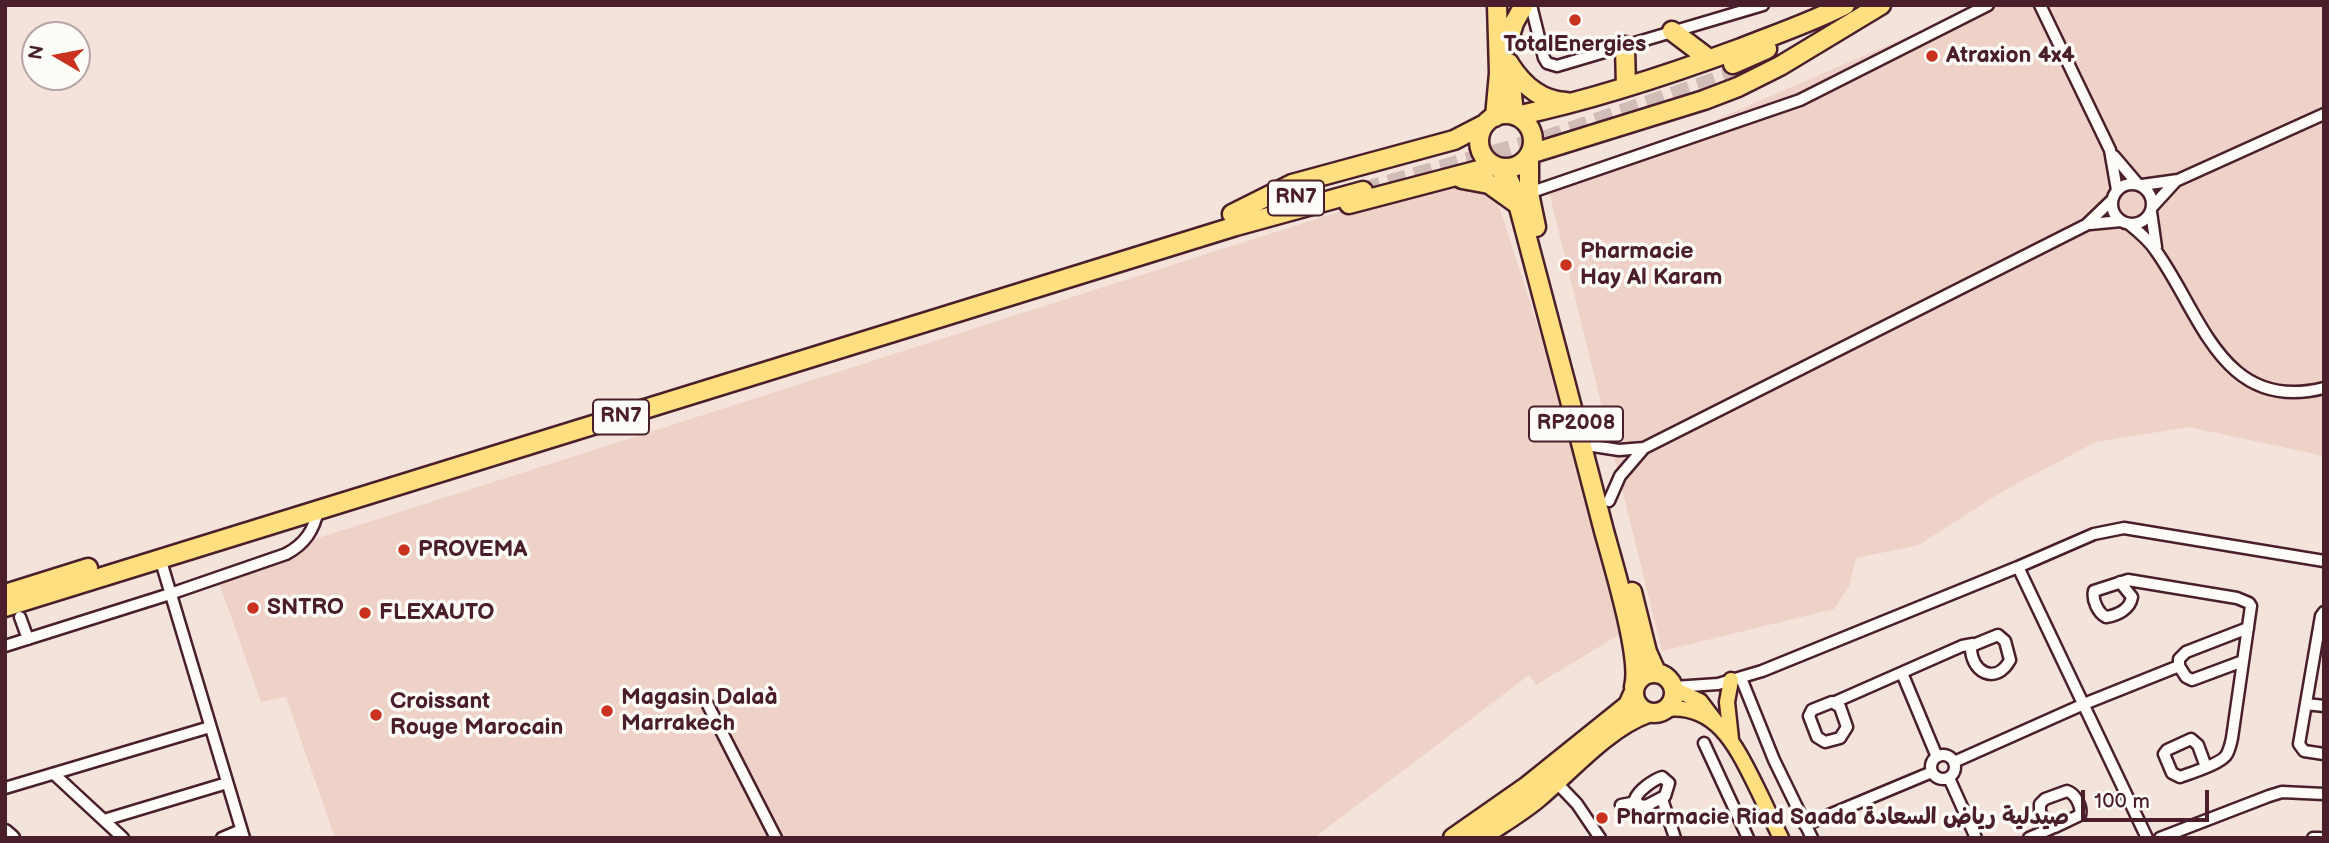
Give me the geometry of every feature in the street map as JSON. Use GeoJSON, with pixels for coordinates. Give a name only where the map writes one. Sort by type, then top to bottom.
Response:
{"type":"FeatureCollection","features":[{"type":"Feature","properties":{"kind":"highway"},"geometry":{"type":"LineString","coordinates":[[1496,5],[1499,74],[1490,120],[1480,136],[1480,149],[1496,167]]}},
{"type":"Feature","properties":{"kind":"highway"},"geometry":{"type":"LineString","coordinates":[[1504,5],[1515,116]]}},
{"type":"Feature","properties":{"kind":"highway"},"geometry":{"type":"LineString","coordinates":[[1507,45],[1514,23],[1524,5]]}},
{"type":"Feature","properties":{"kind":"highway"},"geometry":{"type":"LineString","coordinates":[[1234,220],[1292,184],[1461,138],[1490,120],[1569,103],[1626,87],[1709,59],[1822,10],[1846,5]]}},
{"type":"Feature","properties":{"kind":"highway"},"geometry":{"type":"LineString","coordinates":[[1234,220],[1294,217],[1496,167],[1511,168],[1529,156],[1721,94],[1780,66],[1881,5]]}},
{"type":"Feature","properties":{"kind":"highway"},"geometry":{"type":"LineString","coordinates":[[1822,10],[1780,43],[1735,69],[1833,33]]}},
{"type":"Feature","properties":{"kind":"highway"},"geometry":{"type":"LineString","coordinates":[[1672,31],[1709,59]]}},
{"type":"Feature","properties":{"kind":"highway"},"geometry":{"type":"LineString","coordinates":[[1625,46],[1626,87]]}},
{"type":"Feature","properties":{"kind":"highway"},"geometry":{"type":"LineString","coordinates":[[1510,64],[1520,80],[1536,92],[1551,100],[1569,103]]}},
{"type":"Feature","properties":{"kind":"highway"},"geometry":{"type":"LineString","coordinates":[[1515,116],[1525,122],[1532,132],[1533,145],[1529,156]]}},
{"type":"Feature","properties":{"kind":"highway","name":"RP2008"},"geometry":{"type":"LineString","coordinates":[[1529,156],[1523,199],[1621,595],[1634,663],[1634,690]]}},
{"type":"Feature","properties":{"kind":"highway","name":"RP2008"},"geometry":{"type":"LineString","coordinates":[[1496,167],[1523,199],[1609,501],[1647,652],[1656,672],[1669,678],[1674,688]]}},
{"type":"Feature","properties":{"kind":"highway"},"geometry":{"type":"LineString","coordinates":[[1455,178],[1489,184],[1523,199]]}},
{"type":"Feature","properties":{"kind":"highway","name":"RN7"},"geometry":{"type":"LineString","coordinates":[[5,593],[1234,220],[1362,186]]}},
{"type":"Feature","properties":{"kind":"highway","name":"RN7"},"geometry":{"type":"LineString","coordinates":[[13,612],[160,558],[1234,220]]}},
{"type":"Feature","properties":{"kind":"highway"},"geometry":{"type":"LineString","coordinates":[[1453,838],[1526,787],[1628,705],[1642,676],[1656,672]]}},
{"type":"Feature","properties":{"kind":"highway"},"geometry":{"type":"LineString","coordinates":[[1480,838],[1534,801],[1611,734],[1635,717],[1667,709],[1673,700],[1674,688]]}},
{"type":"Feature","properties":{"kind":"highway"},"geometry":{"type":"LineString","coordinates":[[1634,690],[1638,705],[1648,713]]}},
{"type":"Feature","properties":{"kind":"main road"},"geometry":{"type":"LineString","coordinates":[[1731,739],[1727,702],[1736,679]]}},
{"type":"Feature","properties":{"kind":"main road"},"geometry":{"type":"LineString","coordinates":[[1674,688],[1700,701],[1731,739],[1777,837]]}},
{"type":"Feature","properties":{"kind":"main road"},"geometry":{"type":"LineString","coordinates":[[1667,709],[1692,711],[1717,723]]}},
{"type":"Feature","properties":{"kind":"street"},"geometry":{"type":"LineString","coordinates":[[1531,5],[1542,54],[1551,65],[1562,65],[1763,5]]}},
{"type":"Feature","properties":{"kind":"street"},"geometry":{"type":"LineString","coordinates":[[1523,199],[1800,100],[1988,5]]}},
{"type":"Feature","properties":{"kind":"street"},"geometry":{"type":"LineString","coordinates":[[2040,5],[2109,150],[2117,190]]}},
{"type":"Feature","properties":{"kind":"street"},"geometry":{"type":"LineString","coordinates":[[1822,10],[1833,33]]}},
{"type":"Feature","properties":{"kind":"street"},"geometry":{"type":"LineString","coordinates":[[2086,225],[2112,200],[2117,190],[2126,184],[2178,180],[2324,114]]}},
{"type":"Feature","properties":{"kind":"street"},"geometry":{"type":"LineString","coordinates":[[2109,150],[2151,194],[2157,251]]}},
{"type":"Feature","properties":{"kind":"street"},"geometry":{"type":"LineString","coordinates":[[1609,501],[1619,475],[1644,448],[2086,225],[2103,221],[2142,222],[2178,180]]}},
{"type":"Feature","properties":{"kind":"street"},"geometry":{"type":"LineString","coordinates":[[2112,200],[2114,212],[2157,251],[2207,338],[2233,369],[2255,383],[2277,391],[2299,392],[2324,388]]}},
{"type":"Feature","properties":{"kind":"street"},"geometry":{"type":"LineString","coordinates":[[1593,446],[1619,450],[1644,448]]}},
{"type":"Feature","properties":{"kind":"street"},"geometry":{"type":"LineString","coordinates":[[5,646],[170,594],[292,551],[310,534],[318,509]]}},
{"type":"Feature","properties":{"kind":"street"},"geometry":{"type":"LineString","coordinates":[[1674,688],[1705,686],[1736,679],[2094,534],[2124,528],[2324,561]]}},
{"type":"Feature","properties":{"kind":"street"},"geometry":{"type":"LineString","coordinates":[[160,558],[243,834],[222,838]]}},
{"type":"Feature","properties":{"kind":"street"},"geometry":{"type":"LineString","coordinates":[[2018,567],[2147,838]]}},
{"type":"Feature","properties":{"kind":"street"},"geometry":{"type":"LineString","coordinates":[[2120,582],[2146,581],[2237,597],[2251,607],[2227,756],[2206,766],[2180,777],[2172,773],[2164,754],[2167,750],[2192,739],[2198,745],[2206,766]]}},
{"type":"Feature","properties":{"kind":"street"},"geometry":{"type":"LineString","coordinates":[[13,612],[28,639]]}},
{"type":"Feature","properties":{"kind":"street"},"geometry":{"type":"LineString","coordinates":[[2324,612],[2321,616],[2319,659],[2306,704],[2299,744],[2304,751],[2324,754]]}},
{"type":"Feature","properties":{"kind":"street"},"geometry":{"type":"LineString","coordinates":[[2244,661],[2192,681],[2179,666],[2179,659],[2186,652],[2248,628]]}},
{"type":"Feature","properties":{"kind":"street"},"geometry":{"type":"LineString","coordinates":[[1835,702],[1847,723],[1846,732],[1840,738],[1822,741],[1817,737],[1809,719],[1810,713],[1962,646],[1992,636],[2001,636],[2010,656],[2008,664],[1993,673],[1983,674],[1976,667],[1970,651],[1973,644]]}},
{"type":"Feature","properties":{"kind":"street"},"geometry":{"type":"LineString","coordinates":[[1954,762],[2179,666]]}},
{"type":"Feature","properties":{"kind":"street"},"geometry":{"type":"LineString","coordinates":[[1902,673],[1937,757]]}},
{"type":"Feature","properties":{"kind":"street"},"geometry":{"type":"LineString","coordinates":[[1736,679],[1812,838]]}},
{"type":"Feature","properties":{"kind":"street"},"geometry":{"type":"LineString","coordinates":[[2306,704],[2324,706]]}},
{"type":"Feature","properties":{"kind":"street"},"geometry":{"type":"LineString","coordinates":[[708,705],[776,838]]}},
{"type":"Feature","properties":{"kind":"street"},"geometry":{"type":"LineString","coordinates":[[5,788],[210,727]]}},
{"type":"Feature","properties":{"kind":"street"},"geometry":{"type":"LineString","coordinates":[[1704,743],[1748,838]]}},
{"type":"Feature","properties":{"kind":"street"},"geometry":{"type":"LineString","coordinates":[[1949,756],[1954,762],[1954,773],[1949,778],[1941,779],[1932,772],[1931,764],[1937,757],[1949,756]]}},
{"type":"Feature","properties":{"kind":"street"},"geometry":{"type":"LineString","coordinates":[[1805,825],[1932,772]]}},
{"type":"Feature","properties":{"kind":"street"},"geometry":{"type":"LineString","coordinates":[[54,774],[123,838]]}},
{"type":"Feature","properties":{"kind":"street"},"geometry":{"type":"LineString","coordinates":[[1621,805],[1636,802],[1644,807],[1662,799],[1667,793],[1669,783],[1662,777],[1657,779],[1637,794],[1636,802]]}},
{"type":"Feature","properties":{"kind":"street"},"geometry":{"type":"LineString","coordinates":[[1949,778],[1976,838]]}},
{"type":"Feature","properties":{"kind":"street"},"geometry":{"type":"LineString","coordinates":[[1556,782],[1577,804],[1600,838]]}},
{"type":"Feature","properties":{"kind":"street"},"geometry":{"type":"LineString","coordinates":[[104,820],[227,783]]}},
{"type":"Feature","properties":{"kind":"street"},"geometry":{"type":"LineString","coordinates":[[2029,838],[2052,828],[2080,815],[2080,809],[2071,792],[2045,799],[2040,804],[2040,812],[2046,824],[2052,828]]}},
{"type":"Feature","properties":{"kind":"street"},"geometry":{"type":"LineString","coordinates":[[2160,838],[2282,792],[2324,794]]}},
{"type":"Feature","properties":{"kind":"street"},"geometry":{"type":"LineString","coordinates":[[1662,799],[1675,838]]}},
{"type":"Feature","properties":{"kind":"street"},"geometry":{"type":"LineString","coordinates":[[5,832],[12,838]]}},
{"type":"Feature","properties":{"kind":"street"},"geometry":{"type":"LineString","coordinates":[[2313,838],[2320,838]]}},
{"type":"Feature","properties":{"kind":"shaded area"},"geometry":{"type":"Polygon","coordinates":[[[1973,5],[2324,5],[2324,456],[2189,427],[2096,442],[2003,491],[1919,545],[1856,558],[1849,586],[1834,609],[1662,651],[1549,192],[1939,23],[1973,5]]]}},
{"type":"Feature","properties":{"kind":"shaded area"},"geometry":{"type":"Polygon","coordinates":[[[1454,175],[1492,184],[1613,561],[1627,630],[1536,685],[1529,675],[1314,838],[335,838],[286,697],[261,702],[215,571],[1454,175]]]}},
{"type":"Feature","properties":{"kind":"tunnel"},"geometry":{"type":"LineString","coordinates":[[1363,191],[1546,139],[1736,74]]}},
{"type":"Feature","properties":{"kind":"place","name":"TotalEnergies"},"geometry":{"type":"Point","coordinates":[1575,20]}},
{"type":"Feature","properties":{"kind":"place","name":"Atraxion 4x4"},"geometry":{"type":"Point","coordinates":[1932,56]}},
{"type":"Feature","properties":{"kind":"place","name":"Pharmacie Hay Al Karam"},"geometry":{"type":"Point","coordinates":[1566,265]}},
{"type":"Feature","properties":{"kind":"place","name":"PROVEMA"},"geometry":{"type":"Point","coordinates":[404,550]}},
{"type":"Feature","properties":{"kind":"place","name":"SNTRO"},"geometry":{"type":"Point","coordinates":[253,608]}},
{"type":"Feature","properties":{"kind":"place","name":"FLEXAUTO"},"geometry":{"type":"Point","coordinates":[365,613]}},
{"type":"Feature","properties":{"kind":"place","name":"Magasin Dalaà Marrakech"},"geometry":{"type":"Point","coordinates":[607,711]}},
{"type":"Feature","properties":{"kind":"place","name":"Croissant Rouge Marocain"},"geometry":{"type":"Point","coordinates":[376,715]}},
{"type":"Feature","properties":{"kind":"place","name":"Pharmacie Riad Saada صيدلية رياض السعادة"},"geometry":{"type":"Point","coordinates":[1602,818]}}]}
